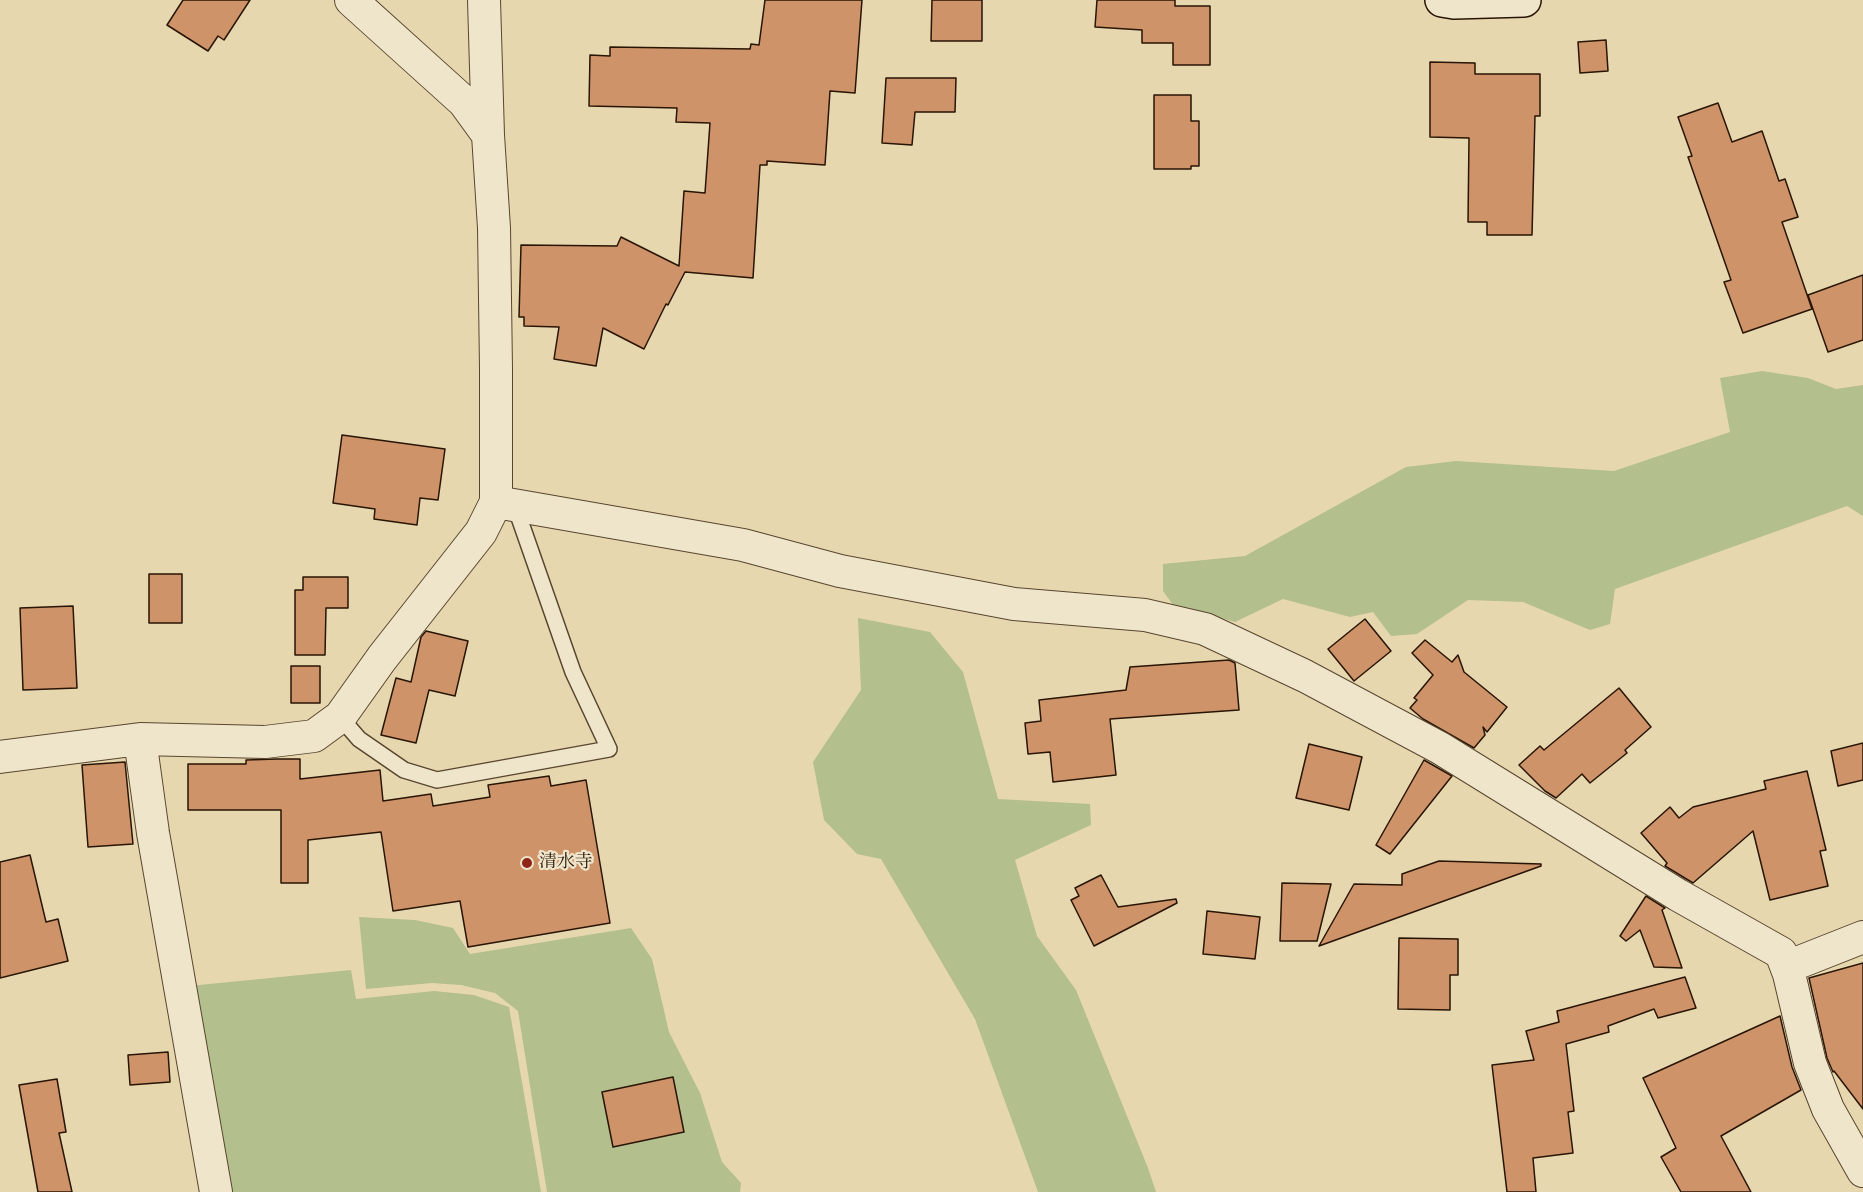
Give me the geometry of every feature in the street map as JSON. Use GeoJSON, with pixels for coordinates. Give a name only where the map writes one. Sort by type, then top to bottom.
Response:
{"type":"FeatureCollection","features":[{"type":"Feature","properties":{"kind":"main road"},"geometry":{"type":"LineString","coordinates":[[1442,0],[1454,2],[1524,0]]}},
{"type":"Feature","properties":{"kind":"street"},"geometry":{"type":"LineString","coordinates":[[351,0],[464,102],[488,135]]}},
{"type":"Feature","properties":{"kind":"street"},"geometry":{"type":"LineString","coordinates":[[0,757],[140,739],[265,742],[314,736],[340,717],[382,658],[481,532],[506,504],[496,369],[494,228],[488,135],[484,0]]}},
{"type":"Feature","properties":{"kind":"street"},"geometry":{"type":"LineString","coordinates":[[506,504],[743,545],[840,571],[1014,604],[1145,615],[1205,629],[1305,676],[1440,748],[1678,895],[1781,953],[1787,967],[1810,1063],[1828,1108],[1863,1171]]}},
{"type":"Feature","properties":{"kind":"street"},"geometry":{"type":"LineString","coordinates":[[140,739],[154,844],[216,1192]]}},
{"type":"Feature","properties":{"kind":"street"},"geometry":{"type":"LineString","coordinates":[[1787,967],[1863,937]]}},
{"type":"Feature","properties":{"kind":"lane"},"geometry":{"type":"LineString","coordinates":[[340,717],[359,739],[405,770],[437,780],[609,749],[573,672],[506,504]]}},
{"type":"Feature","properties":{"kind":"green space"},"geometry":{"type":"Polygon","coordinates":[[[1762,371],[1808,378],[1836,389],[1863,385],[1863,516],[1847,506],[1615,589],[1610,624],[1590,630],[1523,602],[1468,600],[1417,634],[1391,636],[1373,612],[1350,617],[1283,599],[1235,622],[1173,605],[1163,591],[1163,564],[1245,556],[1406,467],[1456,461],[1614,471],[1730,432],[1720,378],[1762,371]]]}},
{"type":"Feature","properties":{"kind":"green space"},"geometry":{"type":"Polygon","coordinates":[[[858,618],[930,632],[963,672],[998,799],[1090,804],[1091,825],[1015,860],[1037,936],[1076,990],[1156,1192],[1038,1192],[975,1019],[881,859],[857,854],[824,820],[813,762],[861,690],[858,618]]]}},
{"type":"Feature","properties":{"kind":"green space"},"geometry":{"type":"Polygon","coordinates":[[[359,917],[415,920],[453,928],[470,954],[631,928],[652,959],[669,1032],[700,1093],[722,1162],[741,1183],[740,1192],[547,1192],[518,1011],[495,993],[461,985],[432,983],[366,989],[359,917]]]}},
{"type":"Feature","properties":{"kind":"green space"},"geometry":{"type":"Polygon","coordinates":[[[351,970],[356,999],[434,991],[474,995],[509,1007],[541,1192],[216,1192],[179,987],[351,970]]]}},
{"type":"Feature","properties":{"kind":"building"},"geometry":{"type":"Polygon","coordinates":[[[183,0],[250,0],[224,40],[218,36],[208,51],[167,25],[183,0]]]}},
{"type":"Feature","properties":{"kind":"building"},"geometry":{"type":"Polygon","coordinates":[[[765,0],[862,0],[855,93],[830,91],[825,165],[767,161],[767,165],[760,165],[753,278],[685,272],[644,349],[603,328],[596,366],[554,359],[559,327],[524,326],[524,317],[519,317],[521,245],[617,246],[621,237],[679,266],[684,191],[705,193],[710,123],[676,122],[677,108],[589,106],[590,55],[610,56],[610,47],[750,49],[751,44],[759,45],[765,0]]]}},
{"type":"Feature","properties":{"kind":"building"},"geometry":{"type":"Polygon","coordinates":[[[932,0],[982,0],[982,41],[931,41],[932,0]]]}},
{"type":"Feature","properties":{"kind":"building"},"geometry":{"type":"Polygon","coordinates":[[[1097,0],[1175,0],[1175,6],[1210,6],[1210,65],[1173,65],[1173,43],[1142,43],[1142,30],[1095,27],[1097,0]]]}},
{"type":"Feature","properties":{"kind":"building"},"geometry":{"type":"Polygon","coordinates":[[[1606,40],[1608,71],[1580,73],[1578,42],[1606,40]]]}},
{"type":"Feature","properties":{"kind":"building"},"geometry":{"type":"Polygon","coordinates":[[[1430,62],[1475,63],[1475,74],[1540,74],[1540,116],[1535,116],[1532,235],[1487,235],[1487,222],[1468,222],[1469,138],[1430,137],[1430,62]]]}},
{"type":"Feature","properties":{"kind":"building"},"geometry":{"type":"Polygon","coordinates":[[[886,78],[956,78],[955,112],[915,112],[912,145],[882,143],[886,78]]]}},
{"type":"Feature","properties":{"kind":"building"},"geometry":{"type":"Polygon","coordinates":[[[1154,95],[1191,95],[1191,121],[1199,121],[1199,166],[1191,166],[1191,169],[1154,169],[1154,95]]]}},
{"type":"Feature","properties":{"kind":"building"},"geometry":{"type":"Polygon","coordinates":[[[1718,103],[1732,142],[1762,131],[1779,181],[1785,179],[1798,217],[1782,222],[1812,309],[1743,333],[1724,282],[1731,280],[1688,157],[1692,156],[1678,117],[1718,103]]]}},
{"type":"Feature","properties":{"kind":"building"},"geometry":{"type":"Polygon","coordinates":[[[1863,275],[1863,340],[1828,352],[1808,295],[1863,275]]]}},
{"type":"Feature","properties":{"kind":"building"},"geometry":{"type":"Polygon","coordinates":[[[342,435],[445,449],[438,500],[420,498],[417,525],[374,519],[375,509],[333,503],[342,435]]]}},
{"type":"Feature","properties":{"kind":"building"},"geometry":{"type":"Polygon","coordinates":[[[149,574],[182,574],[182,623],[149,623],[149,574]]]}},
{"type":"Feature","properties":{"kind":"building"},"geometry":{"type":"Polygon","coordinates":[[[303,577],[348,577],[348,608],[326,608],[325,655],[295,655],[295,590],[303,590],[303,577]]]}},
{"type":"Feature","properties":{"kind":"building"},"geometry":{"type":"Polygon","coordinates":[[[73,606],[77,688],[23,690],[20,608],[73,606]]]}},
{"type":"Feature","properties":{"kind":"building"},"geometry":{"type":"Polygon","coordinates":[[[1365,619],[1391,651],[1354,681],[1328,649],[1365,619]]]}},
{"type":"Feature","properties":{"kind":"building"},"geometry":{"type":"Polygon","coordinates":[[[426,631],[468,641],[455,696],[429,690],[416,743],[381,735],[396,678],[411,682],[421,637],[426,631]]]}},
{"type":"Feature","properties":{"kind":"building"},"geometry":{"type":"Polygon","coordinates":[[[1425,640],[1452,662],[1458,655],[1464,672],[1507,707],[1487,732],[1483,727],[1485,735],[1474,748],[1423,719],[1410,708],[1417,700],[1414,698],[1433,675],[1412,653],[1425,640]]]}},
{"type":"Feature","properties":{"kind":"building"},"geometry":{"type":"Polygon","coordinates":[[[1229,660],[1235,663],[1239,710],[1110,719],[1116,775],[1053,782],[1050,752],[1028,754],[1025,723],[1041,721],[1039,700],[1126,690],[1130,667],[1229,660]]]}},
{"type":"Feature","properties":{"kind":"building"},"geometry":{"type":"Polygon","coordinates":[[[291,666],[320,666],[320,703],[291,703],[291,666]]]}},
{"type":"Feature","properties":{"kind":"building"},"geometry":{"type":"Polygon","coordinates":[[[1619,688],[1651,727],[1625,750],[1627,753],[1590,783],[1582,774],[1556,798],[1545,791],[1519,765],[1540,746],[1544,750],[1619,688]]]}},
{"type":"Feature","properties":{"kind":"building"},"geometry":{"type":"Polygon","coordinates":[[[1863,743],[1863,780],[1838,786],[1831,751],[1863,743]]]}},
{"type":"Feature","properties":{"kind":"building"},"geometry":{"type":"Polygon","coordinates":[[[1309,744],[1362,757],[1349,810],[1296,798],[1309,744]]]}},
{"type":"Feature","properties":{"kind":"building"},"geometry":{"type":"Polygon","coordinates":[[[300,759],[300,779],[380,770],[383,801],[431,794],[433,806],[490,797],[488,785],[549,776],[551,786],[586,780],[610,923],[468,947],[460,901],[393,911],[381,832],[308,840],[308,883],[281,883],[281,810],[188,810],[188,764],[246,764],[246,760],[300,759]]]}},
{"type":"Feature","properties":{"kind":"building"},"geometry":{"type":"Polygon","coordinates":[[[1424,760],[1452,776],[1390,854],[1376,845],[1424,760]]]}},
{"type":"Feature","properties":{"kind":"building"},"geometry":{"type":"Polygon","coordinates":[[[125,762],[133,844],[88,847],[82,765],[125,762]]]}},
{"type":"Feature","properties":{"kind":"building"},"geometry":{"type":"Polygon","coordinates":[[[1807,771],[1826,850],[1820,851],[1828,886],[1770,900],[1753,831],[1693,883],[1665,866],[1667,863],[1641,833],[1670,807],[1679,818],[1693,807],[1766,789],[1764,781],[1807,771]]]}},
{"type":"Feature","properties":{"kind":"building"},"geometry":{"type":"Polygon","coordinates":[[[30,855],[46,922],[58,919],[68,961],[0,978],[0,862],[30,855]]]}},
{"type":"Feature","properties":{"kind":"building"},"geometry":{"type":"Polygon","coordinates":[[[1439,861],[1541,864],[1541,866],[1319,946],[1354,884],[1402,885],[1402,874],[1439,861]]]}},
{"type":"Feature","properties":{"kind":"building"},"geometry":{"type":"Polygon","coordinates":[[[1101,875],[1118,907],[1176,899],[1177,903],[1094,946],[1071,900],[1079,896],[1075,888],[1101,875]]]}},
{"type":"Feature","properties":{"kind":"building"},"geometry":{"type":"Polygon","coordinates":[[[1282,883],[1331,884],[1317,941],[1280,941],[1282,883]]]}},
{"type":"Feature","properties":{"kind":"building"},"geometry":{"type":"Polygon","coordinates":[[[1646,896],[1665,908],[1662,910],[1682,968],[1654,967],[1640,930],[1626,941],[1620,936],[1646,896]]]}},
{"type":"Feature","properties":{"kind":"building"},"geometry":{"type":"Polygon","coordinates":[[[1207,911],[1260,917],[1255,959],[1203,954],[1207,911]]]}},
{"type":"Feature","properties":{"kind":"building"},"geometry":{"type":"Polygon","coordinates":[[[1399,938],[1458,939],[1458,975],[1450,975],[1450,1010],[1398,1009],[1399,938]]]}},
{"type":"Feature","properties":{"kind":"building"},"geometry":{"type":"Polygon","coordinates":[[[1863,963],[1863,1109],[1833,1072],[1827,1058],[1809,978],[1863,963]]]}},
{"type":"Feature","properties":{"kind":"building"},"geometry":{"type":"Polygon","coordinates":[[[1685,977],[1696,1008],[1658,1018],[1654,1009],[1608,1026],[1609,1032],[1566,1044],[1574,1111],[1568,1112],[1573,1153],[1533,1158],[1536,1192],[1507,1192],[1492,1065],[1534,1060],[1526,1031],[1559,1022],[1557,1011],[1685,977]]]}},
{"type":"Feature","properties":{"kind":"building"},"geometry":{"type":"Polygon","coordinates":[[[1780,1016],[1792,1067],[1801,1090],[1721,1136],[1751,1192],[1681,1192],[1661,1157],[1676,1148],[1643,1078],[1780,1016]]]}},
{"type":"Feature","properties":{"kind":"building"},"geometry":{"type":"Polygon","coordinates":[[[168,1052],[170,1082],[130,1085],[128,1055],[168,1052]]]}},
{"type":"Feature","properties":{"kind":"building"},"geometry":{"type":"Polygon","coordinates":[[[673,1077],[684,1132],[613,1147],[602,1092],[673,1077]]]}},
{"type":"Feature","properties":{"kind":"building"},"geometry":{"type":"Polygon","coordinates":[[[57,1079],[66,1132],[59,1133],[72,1192],[38,1192],[19,1085],[57,1079]]]}},
{"type":"Feature","properties":{"kind":"place","name":"清水寺"},"geometry":{"type":"Point","coordinates":[527,863]}}]}
